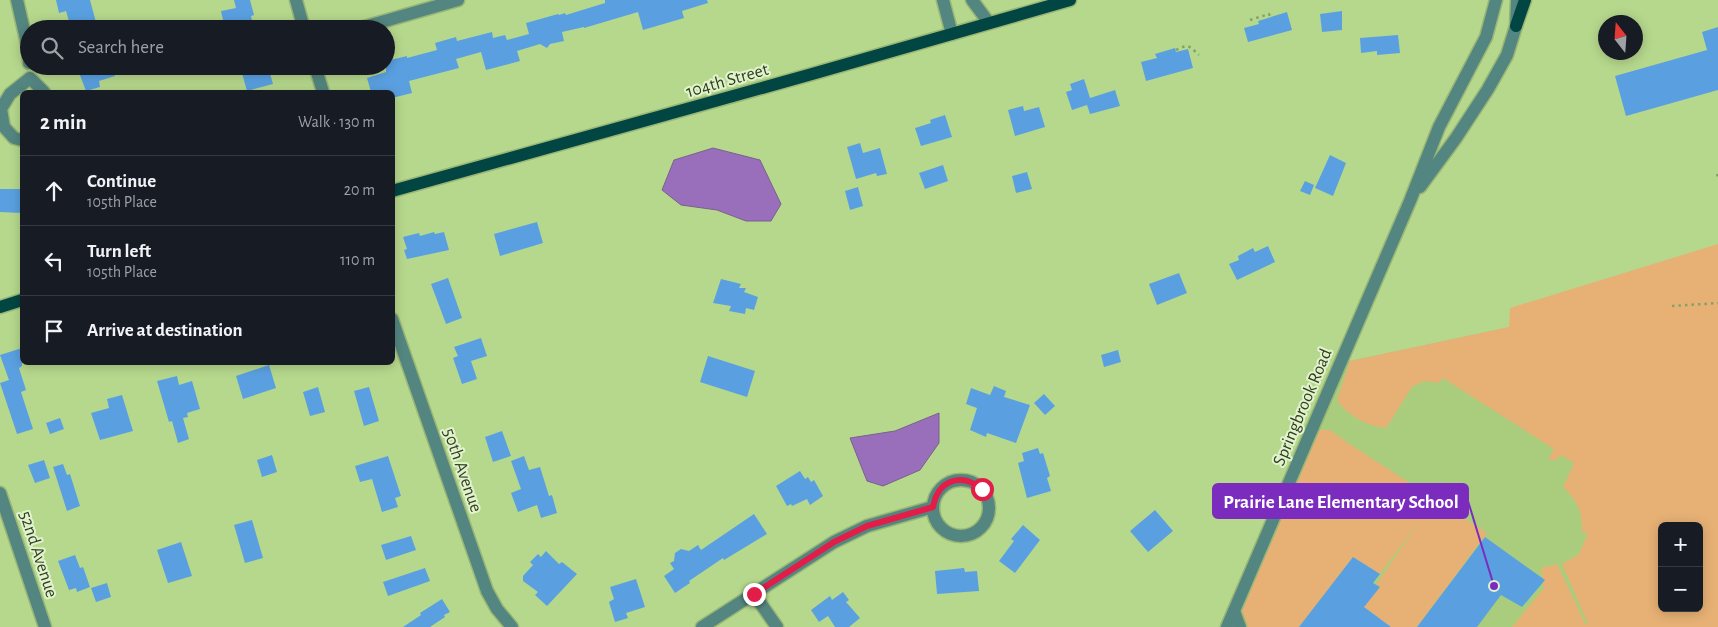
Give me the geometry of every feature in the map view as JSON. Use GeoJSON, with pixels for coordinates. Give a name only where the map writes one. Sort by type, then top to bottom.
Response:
{"type":"FeatureCollection","features":[{"type":"Feature","properties":{"kind":"main road","name":"104th Street"},"geometry":{"type":"LineString","coordinates":[[395,190],[1070,0]]}},
{"type":"Feature","properties":{"kind":"main road"},"geometry":{"type":"LineString","coordinates":[[1516,26],[1525,0]]}},
{"type":"Feature","properties":{"kind":"main road"},"geometry":{"type":"LineString","coordinates":[[0,307],[20,301]]}},
{"type":"Feature","properties":{"kind":"street"},"geometry":{"type":"LineString","coordinates":[[17,0],[22,20]]}},
{"type":"Feature","properties":{"kind":"street"},"geometry":{"type":"LineString","coordinates":[[296,0],[302,20]]}},
{"type":"Feature","properties":{"kind":"street"},"geometry":{"type":"LineString","coordinates":[[388,20],[458,0]]}},
{"type":"Feature","properties":{"kind":"street"},"geometry":{"type":"LineString","coordinates":[[942,0],[952,34]]}},
{"type":"Feature","properties":{"kind":"street"},"geometry":{"type":"LineString","coordinates":[[972,0],[989,23]]}},
{"type":"Feature","properties":{"kind":"street","name":"Springbrook Road"},"geometry":{"type":"LineString","coordinates":[[1227,627],[1410,201],[1439,127],[1486,37],[1496,0]]}},
{"type":"Feature","properties":{"kind":"street","name":"Springbrook Road"},"geometry":{"type":"LineString","coordinates":[[1410,201],[1456,138],[1488,89],[1507,55],[1516,26],[1517,0]]}},
{"type":"Feature","properties":{"kind":"street"},"geometry":{"type":"LineString","coordinates":[[20,140],[14,138],[4,127],[1,109],[24,75]]}},
{"type":"Feature","properties":{"kind":"street"},"geometry":{"type":"LineString","coordinates":[[33,75],[43,90]]}},
{"type":"Feature","properties":{"kind":"street"},"geometry":{"type":"LineString","coordinates":[[318,75],[322,90]]}},
{"type":"Feature","properties":{"kind":"street","name":"50th Avenue"},"geometry":{"type":"LineString","coordinates":[[395,329],[487,591],[512,627]]}},
{"type":"Feature","properties":{"kind":"street"},"geometry":{"type":"LineString","coordinates":[[956,480],[966,480],[975,483],[988,498],[990,507],[984,524],[970,535],[961,536],[952,535],[944,531],[934,516],[933,507],[934,498],[939,490],[956,480]]}},
{"type":"Feature","properties":{"kind":"street","name":"52nd Avenue"},"geometry":{"type":"LineString","coordinates":[[0,493],[45,627]]}},
{"type":"Feature","properties":{"kind":"street"},"geometry":{"type":"LineString","coordinates":[[702,627],[834,542],[867,526],[933,507]]}},
{"type":"Feature","properties":{"kind":"street"},"geometry":{"type":"LineString","coordinates":[[754,594],[778,627]]}},
{"type":"Feature","properties":{"kind":"street"},"geometry":{"type":"LineString","coordinates":[[1234,611],[1240,627]]}},
{"type":"Feature","properties":{"kind":"path"},"geometry":{"type":"LineString","coordinates":[[1250,20],[1269,14],[1270,17]]}},
{"type":"Feature","properties":{"kind":"path"},"geometry":{"type":"LineString","coordinates":[[1176,50],[1190,46],[1199,55]]}},
{"type":"Feature","properties":{"kind":"path"},"geometry":{"type":"LineString","coordinates":[[1672,306],[1718,303]]}},
{"type":"Feature","properties":{"kind":"shaded area"},"geometry":{"type":"Polygon","coordinates":[[[713,148],[760,160],[781,204],[771,221],[746,221],[717,210],[681,205],[662,190],[674,160],[713,148]]]}},
{"type":"Feature","properties":{"kind":"shaded area"},"geometry":{"type":"Polygon","coordinates":[[[1718,244],[1718,627],[1512,627],[1544,588],[1541,568],[1557,564],[1586,625],[1588,624],[1562,564],[1579,554],[1588,533],[1582,532],[1578,507],[1563,487],[1574,463],[1561,455],[1556,460],[1550,460],[1549,458],[1554,449],[1443,378],[1439,383],[1424,381],[1412,387],[1385,428],[1371,425],[1358,419],[1337,400],[1350,361],[1509,327],[1510,308],[1718,244]]]}},
{"type":"Feature","properties":{"kind":"shaded area"},"geometry":{"type":"Polygon","coordinates":[[[1622,303],[1715,446],[1718,627],[1240,627],[1340,363],[1622,303]]]}},
{"type":"Feature","properties":{"kind":"shaded area"},"geometry":{"type":"Polygon","coordinates":[[[939,413],[939,443],[920,470],[883,486],[867,481],[850,438],[895,431],[939,413]]]}},
{"type":"Feature","properties":{"kind":"shaded area"},"geometry":{"type":"Polygon","coordinates":[[[1319,430],[1330,430],[1487,533],[1417,627],[1391,627],[1364,607],[1380,587],[1376,585],[1421,519],[1380,574],[1353,557],[1299,627],[1240,627],[1234,611],[1309,436],[1319,430]]]}},
{"type":"Feature","properties":{"kind":"building"},"geometry":{"type":"Polygon","coordinates":[[[56,0],[90,0],[95,20],[69,20],[66,11],[59,13],[56,0]]]}},
{"type":"Feature","properties":{"kind":"building"},"geometry":{"type":"Polygon","coordinates":[[[234,0],[250,0],[254,15],[251,16],[252,20],[223,20],[221,11],[236,8],[234,0]]]}},
{"type":"Feature","properties":{"kind":"building"},"geometry":{"type":"Polygon","coordinates":[[[605,0],[707,0],[708,3],[682,11],[684,18],[643,30],[638,12],[584,28],[562,32],[564,41],[550,44],[547,48],[540,44],[517,51],[520,61],[486,70],[481,52],[456,59],[459,68],[409,81],[412,93],[395,97],[395,90],[370,90],[367,78],[376,75],[395,75],[395,59],[407,56],[407,58],[437,50],[435,43],[456,37],[457,41],[492,32],[493,38],[505,35],[507,40],[529,34],[526,23],[558,14],[565,13],[566,15],[605,3],[605,0]]]}},
{"type":"Feature","properties":{"kind":"building"},"geometry":{"type":"Polygon","coordinates":[[[1342,11],[1342,30],[1322,32],[1320,14],[1342,11]]]}},
{"type":"Feature","properties":{"kind":"building"},"geometry":{"type":"Polygon","coordinates":[[[1287,12],[1292,30],[1248,42],[1244,28],[1259,24],[1258,21],[1287,12]]]}},
{"type":"Feature","properties":{"kind":"building"},"geometry":{"type":"Polygon","coordinates":[[[1718,27],[1718,90],[1626,116],[1615,76],[1707,50],[1702,32],[1718,27]]]}},
{"type":"Feature","properties":{"kind":"building"},"geometry":{"type":"Polygon","coordinates":[[[1398,35],[1400,53],[1377,55],[1377,51],[1361,53],[1360,38],[1398,35]]]}},
{"type":"Feature","properties":{"kind":"building"},"geometry":{"type":"Polygon","coordinates":[[[1175,48],[1176,52],[1188,49],[1193,68],[1146,81],[1141,62],[1157,58],[1155,54],[1175,48]]]}},
{"type":"Feature","properties":{"kind":"building"},"geometry":{"type":"Polygon","coordinates":[[[80,75],[115,75],[99,81],[100,87],[86,90],[80,75]]]}},
{"type":"Feature","properties":{"kind":"building"},"geometry":{"type":"Polygon","coordinates":[[[243,75],[270,75],[273,84],[247,90],[243,75]]]}},
{"type":"Feature","properties":{"kind":"building"},"geometry":{"type":"Polygon","coordinates":[[[1084,79],[1090,98],[1115,90],[1120,106],[1090,114],[1087,105],[1072,110],[1066,92],[1072,90],[1070,84],[1084,79]]]}},
{"type":"Feature","properties":{"kind":"building"},"geometry":{"type":"Polygon","coordinates":[[[1023,106],[1024,111],[1039,107],[1045,127],[1015,136],[1008,110],[1023,106]]]}},
{"type":"Feature","properties":{"kind":"building"},"geometry":{"type":"Polygon","coordinates":[[[945,115],[952,137],[921,146],[915,128],[931,123],[930,120],[945,115]]]}},
{"type":"Feature","properties":{"kind":"building"},"geometry":{"type":"Polygon","coordinates":[[[860,143],[863,153],[880,148],[887,174],[877,176],[876,173],[856,179],[847,147],[860,143]]]}},
{"type":"Feature","properties":{"kind":"building"},"geometry":{"type":"Polygon","coordinates":[[[1330,155],[1346,163],[1333,196],[1315,188],[1330,155]]]}},
{"type":"Feature","properties":{"kind":"building"},"geometry":{"type":"Polygon","coordinates":[[[943,165],[948,181],[925,189],[919,173],[943,165]]]}},
{"type":"Feature","properties":{"kind":"building"},"geometry":{"type":"Polygon","coordinates":[[[1027,172],[1032,189],[1016,193],[1012,176],[1027,172]]]}},
{"type":"Feature","properties":{"kind":"building"},"geometry":{"type":"Polygon","coordinates":[[[1305,181],[1314,185],[1310,195],[1300,191],[1305,181]]]}},
{"type":"Feature","properties":{"kind":"building"},"geometry":{"type":"Polygon","coordinates":[[[858,187],[863,206],[850,210],[845,191],[858,187]]]}},
{"type":"Feature","properties":{"kind":"building"},"geometry":{"type":"Polygon","coordinates":[[[0,189],[20,189],[20,213],[0,212],[0,189]]]}},
{"type":"Feature","properties":{"kind":"building"},"geometry":{"type":"Polygon","coordinates":[[[537,222],[543,243],[500,256],[494,234],[537,222]]]}},
{"type":"Feature","properties":{"kind":"building"},"geometry":{"type":"Polygon","coordinates":[[[434,232],[435,234],[444,232],[449,250],[407,259],[404,250],[407,249],[403,237],[419,233],[420,236],[434,232]]]}},
{"type":"Feature","properties":{"kind":"building"},"geometry":{"type":"Polygon","coordinates":[[[1268,246],[1275,262],[1237,280],[1229,264],[1239,260],[1238,256],[1253,248],[1255,252],[1268,246]]]}},
{"type":"Feature","properties":{"kind":"building"},"geometry":{"type":"Polygon","coordinates":[[[1179,273],[1187,293],[1157,305],[1149,284],[1179,273]]]}},
{"type":"Feature","properties":{"kind":"building"},"geometry":{"type":"Polygon","coordinates":[[[448,278],[462,318],[446,324],[431,284],[448,278]]]}},
{"type":"Feature","properties":{"kind":"building"},"geometry":{"type":"Polygon","coordinates":[[[721,279],[741,284],[739,288],[746,288],[744,292],[758,297],[754,310],[746,308],[745,314],[729,311],[731,306],[713,303],[721,279]]]}},
{"type":"Feature","properties":{"kind":"building"},"geometry":{"type":"Polygon","coordinates":[[[481,338],[487,356],[471,361],[477,379],[462,384],[453,358],[458,356],[454,347],[481,338]]]}},
{"type":"Feature","properties":{"kind":"building"},"geometry":{"type":"Polygon","coordinates":[[[20,349],[20,365],[22,366],[19,368],[26,390],[21,392],[33,429],[17,434],[0,383],[9,380],[0,355],[20,349]]]}},
{"type":"Feature","properties":{"kind":"building"},"geometry":{"type":"Polygon","coordinates":[[[1118,350],[1121,362],[1104,367],[1101,355],[1118,350]]]}},
{"type":"Feature","properties":{"kind":"building"},"geometry":{"type":"Polygon","coordinates":[[[708,356],[755,371],[747,397],[700,382],[708,356]]]}},
{"type":"Feature","properties":{"kind":"building"},"geometry":{"type":"Polygon","coordinates":[[[269,365],[276,388],[243,399],[236,376],[269,365]]]}},
{"type":"Feature","properties":{"kind":"building"},"geometry":{"type":"Polygon","coordinates":[[[177,376],[179,385],[192,381],[200,409],[187,413],[188,417],[183,418],[189,439],[178,443],[172,421],[169,422],[157,381],[177,376]]]}},
{"type":"Feature","properties":{"kind":"building"},"geometry":{"type":"Polygon","coordinates":[[[994,386],[1006,391],[1004,397],[1030,405],[1016,443],[987,433],[986,437],[970,430],[977,408],[966,404],[971,388],[990,395],[994,386]]]}},
{"type":"Feature","properties":{"kind":"building"},"geometry":{"type":"Polygon","coordinates":[[[318,387],[325,412],[310,416],[303,392],[318,387]]]}},
{"type":"Feature","properties":{"kind":"building"},"geometry":{"type":"Polygon","coordinates":[[[369,387],[379,421],[364,426],[354,391],[369,387]]]}},
{"type":"Feature","properties":{"kind":"building"},"geometry":{"type":"Polygon","coordinates":[[[1044,394],[1055,406],[1045,415],[1034,403],[1044,394]]]}},
{"type":"Feature","properties":{"kind":"building"},"geometry":{"type":"Polygon","coordinates":[[[122,395],[133,431],[100,440],[91,413],[109,408],[107,399],[122,395]]]}},
{"type":"Feature","properties":{"kind":"building"},"geometry":{"type":"Polygon","coordinates":[[[60,418],[64,429],[50,434],[46,423],[60,418]]]}},
{"type":"Feature","properties":{"kind":"building"},"geometry":{"type":"Polygon","coordinates":[[[502,431],[511,456],[493,462],[485,437],[502,431]]]}},
{"type":"Feature","properties":{"kind":"building"},"geometry":{"type":"Polygon","coordinates":[[[1038,448],[1040,454],[1043,453],[1050,476],[1047,478],[1051,491],[1027,498],[1018,463],[1024,461],[1022,453],[1038,448]]]}},
{"type":"Feature","properties":{"kind":"building"},"geometry":{"type":"Polygon","coordinates":[[[272,455],[277,472],[262,477],[257,460],[272,455]]]}},
{"type":"Feature","properties":{"kind":"building"},"geometry":{"type":"Polygon","coordinates":[[[388,456],[401,496],[395,498],[398,507],[382,512],[372,479],[360,482],[355,466],[388,456]]]}},
{"type":"Feature","properties":{"kind":"building"},"geometry":{"type":"Polygon","coordinates":[[[524,456],[529,470],[540,467],[549,496],[552,495],[557,513],[541,518],[537,505],[518,512],[511,493],[521,489],[511,461],[524,456]]]}},
{"type":"Feature","properties":{"kind":"building"},"geometry":{"type":"Polygon","coordinates":[[[44,460],[50,478],[35,483],[28,465],[44,460]]]}},
{"type":"Feature","properties":{"kind":"building"},"geometry":{"type":"Polygon","coordinates":[[[63,464],[67,475],[70,474],[80,506],[67,511],[53,467],[63,464]]]}},
{"type":"Feature","properties":{"kind":"building"},"geometry":{"type":"Polygon","coordinates":[[[800,471],[805,479],[808,477],[811,482],[814,480],[823,496],[810,505],[807,499],[792,506],[791,504],[787,506],[776,486],[800,471]]]}},
{"type":"Feature","properties":{"kind":"building"},"geometry":{"type":"Polygon","coordinates":[[[1155,510],[1173,531],[1148,552],[1130,531],[1155,510]]]}},
{"type":"Feature","properties":{"kind":"building"},"geometry":{"type":"Polygon","coordinates":[[[754,514],[767,534],[724,560],[723,558],[675,593],[664,576],[674,569],[670,563],[674,561],[675,553],[681,549],[689,551],[698,545],[701,550],[754,514]]]}},
{"type":"Feature","properties":{"kind":"building"},"geometry":{"type":"Polygon","coordinates":[[[252,520],[263,558],[245,563],[234,525],[252,520]]]}},
{"type":"Feature","properties":{"kind":"building"},"geometry":{"type":"Polygon","coordinates":[[[1023,525],[1040,540],[1015,573],[999,561],[1014,541],[1011,539],[1023,525]]]}},
{"type":"Feature","properties":{"kind":"building"},"geometry":{"type":"Polygon","coordinates":[[[411,536],[416,550],[386,560],[381,545],[411,536]]]}},
{"type":"Feature","properties":{"kind":"building"},"geometry":{"type":"Polygon","coordinates":[[[1485,537],[1545,580],[1522,607],[1501,595],[1477,627],[1417,627],[1485,537]]]}},
{"type":"Feature","properties":{"kind":"building"},"geometry":{"type":"Polygon","coordinates":[[[181,542],[192,576],[168,583],[157,550],[181,542]]]}},
{"type":"Feature","properties":{"kind":"building"},"geometry":{"type":"Polygon","coordinates":[[[546,551],[559,564],[562,562],[577,574],[547,606],[535,595],[538,592],[523,581],[523,576],[533,565],[530,562],[538,554],[541,557],[546,551]]]}},
{"type":"Feature","properties":{"kind":"building"},"geometry":{"type":"Polygon","coordinates":[[[75,555],[80,568],[83,567],[90,587],[77,592],[76,588],[69,590],[58,561],[75,555]]]}},
{"type":"Feature","properties":{"kind":"building"},"geometry":{"type":"Polygon","coordinates":[[[1353,557],[1380,574],[1373,583],[1380,587],[1364,607],[1391,627],[1299,627],[1353,557]]]}},
{"type":"Feature","properties":{"kind":"building"},"geometry":{"type":"Polygon","coordinates":[[[425,568],[430,581],[388,596],[383,582],[425,568]]]}},
{"type":"Feature","properties":{"kind":"building"},"geometry":{"type":"Polygon","coordinates":[[[964,568],[965,572],[977,571],[979,591],[937,594],[935,571],[964,568]]]}},
{"type":"Feature","properties":{"kind":"building"},"geometry":{"type":"Polygon","coordinates":[[[636,579],[645,607],[626,613],[628,618],[615,622],[609,602],[614,599],[610,587],[636,579]]]}},
{"type":"Feature","properties":{"kind":"building"},"geometry":{"type":"Polygon","coordinates":[[[107,583],[111,597],[96,602],[91,588],[107,583]]]}},
{"type":"Feature","properties":{"kind":"building"},"geometry":{"type":"Polygon","coordinates":[[[843,592],[849,600],[846,602],[860,618],[849,627],[835,627],[828,616],[819,622],[811,610],[830,596],[832,600],[843,592]]]}},
{"type":"Feature","properties":{"kind":"building"},"geometry":{"type":"Polygon","coordinates":[[[442,599],[450,612],[444,615],[445,617],[430,627],[403,627],[421,615],[420,613],[442,599]]]}},
{"type":"Feature","properties":{"kind":"place","name":"Prairie Lane Elementary School"},"geometry":{"type":"Point","coordinates":[1494,586]}},
{"type":"Feature","properties":{"kind":"route"},"geometry":{"type":"LineString","coordinates":[[754,594],[834,542],[867,526],[933,507],[934,498],[939,490],[947,484],[956,480],[966,480],[975,483],[982,489]]}}]}
